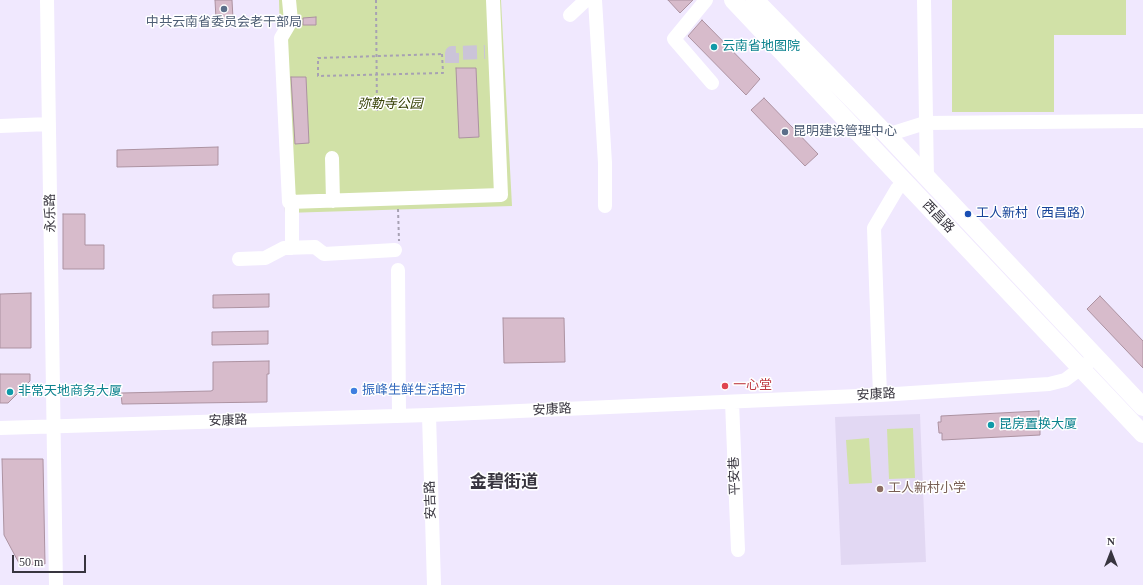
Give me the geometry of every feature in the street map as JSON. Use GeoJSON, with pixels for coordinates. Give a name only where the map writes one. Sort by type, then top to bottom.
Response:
{"type":"FeatureCollection","features":[{"type":"Feature","properties":{"kind":"main road","name":"西昌路"},"geometry":{"type":"LineString","coordinates":[[733,0],[905,182],[1089,362],[1143,407]]}},
{"type":"Feature","properties":{"kind":"main road","name":"西昌路"},"geometry":{"type":"LineString","coordinates":[[755,0],[927,178],[1089,362],[1143,434]]}},
{"type":"Feature","properties":{"kind":"street","name":"永乐路"},"geometry":{"type":"LineString","coordinates":[[47,0],[56,585]]}},
{"type":"Feature","properties":{"kind":"street"},"geometry":{"type":"LineString","coordinates":[[289,0],[291,21],[281,38],[289,202],[501,196],[490,52],[493,0]]}},
{"type":"Feature","properties":{"kind":"street"},"geometry":{"type":"LineString","coordinates":[[570,15],[586,0]]}},
{"type":"Feature","properties":{"kind":"street"},"geometry":{"type":"LineString","coordinates":[[595,0],[605,163],[605,206]]}},
{"type":"Feature","properties":{"kind":"street"},"geometry":{"type":"LineString","coordinates":[[706,0],[674,39],[712,83]]}},
{"type":"Feature","properties":{"kind":"street"},"geometry":{"type":"LineString","coordinates":[[924,0],[927,178]]}},
{"type":"Feature","properties":{"kind":"street"},"geometry":{"type":"LineString","coordinates":[[887,135],[925,123],[1143,121]]}},
{"type":"Feature","properties":{"kind":"street"},"geometry":{"type":"LineString","coordinates":[[0,126],[50,124]]}},
{"type":"Feature","properties":{"kind":"street"},"geometry":{"type":"LineString","coordinates":[[332,158],[333,201]]}},
{"type":"Feature","properties":{"kind":"street"},"geometry":{"type":"LineString","coordinates":[[880,395],[874,228],[897,188],[905,182]]}},
{"type":"Feature","properties":{"kind":"street"},"geometry":{"type":"LineString","coordinates":[[292,202],[292,248]]}},
{"type":"Feature","properties":{"kind":"street"},"geometry":{"type":"LineString","coordinates":[[239,260],[265,258],[284,248],[315,247],[324,254],[397,246]]}},
{"type":"Feature","properties":{"kind":"street"},"geometry":{"type":"LineString","coordinates":[[398,270],[399,416]]}},
{"type":"Feature","properties":{"kind":"street","name":"安康路"},"geometry":{"type":"LineString","coordinates":[[0,428],[54,425],[429,415],[880,395],[1049,384],[1065,380],[1089,362]]}},
{"type":"Feature","properties":{"kind":"street","name":"平安巷"},"geometry":{"type":"LineString","coordinates":[[732,402],[738,550]]}},
{"type":"Feature","properties":{"kind":"street","name":"安吉路"},"geometry":{"type":"LineString","coordinates":[[429,415],[434,585]]}},
{"type":"Feature","properties":{"kind":"path"},"geometry":{"type":"LineString","coordinates":[[376,0],[377,112]]}},
{"type":"Feature","properties":{"kind":"path"},"geometry":{"type":"LineString","coordinates":[[442,54],[443,73],[318,76],[318,58],[377,55],[442,54]]}},
{"type":"Feature","properties":{"kind":"path"},"geometry":{"type":"LineString","coordinates":[[397,246],[398,199]]}},
{"type":"Feature","properties":{"kind":"shaded area","name":"工人新村小学"},"geometry":{"type":"Polygon","coordinates":[[[920,414],[926,562],[841,565],[835,417],[920,414]]]}},
{"type":"Feature","properties":{"kind":"green space","name":"弥勒寺公园"},"geometry":{"type":"Polygon","coordinates":[[[279,0],[501,0],[512,206],[285,213],[279,0]]]}},
{"type":"Feature","properties":{"kind":"green space"},"geometry":{"type":"Polygon","coordinates":[[[952,0],[1126,0],[1126,35],[1054,35],[1054,112],[952,112],[952,0]]]}},
{"type":"Feature","properties":{"kind":"green space"},"geometry":{"type":"Polygon","coordinates":[[[913,428],[915,478],[889,479],[887,429],[913,428]]]}},
{"type":"Feature","properties":{"kind":"green space"},"geometry":{"type":"Polygon","coordinates":[[[869,438],[872,483],[849,484],[846,440],[869,438]]]}},
{"type":"Feature","properties":{"kind":"building","name":"中共云南省委员会老干部局"},"geometry":{"type":"Polygon","coordinates":[[[215,0],[232,0],[233,19],[216,19],[215,0]]]}},
{"type":"Feature","properties":{"kind":"building"},"geometry":{"type":"Polygon","coordinates":[[[668,0],[693,0],[680,13],[668,0]]]}},
{"type":"Feature","properties":{"kind":"building"},"geometry":{"type":"Polygon","coordinates":[[[316,17],[316,25],[303,25],[303,18],[316,17]]]}},
{"type":"Feature","properties":{"kind":"building","name":"云南省地图院"},"geometry":{"type":"Polygon","coordinates":[[[702,20],[760,79],[746,95],[688,36],[702,20]]]}},
{"type":"Feature","properties":{"kind":"building"},"geometry":{"type":"Polygon","coordinates":[[[456,68],[476,68],[479,137],[459,138],[456,68]]]}},
{"type":"Feature","properties":{"kind":"building"},"geometry":{"type":"Polygon","coordinates":[[[291,77],[306,77],[309,143],[295,144],[291,77]]]}},
{"type":"Feature","properties":{"kind":"building","name":"昆明建设管理中心"},"geometry":{"type":"Polygon","coordinates":[[[764,98],[818,154],[805,166],[751,110],[764,98]]]}},
{"type":"Feature","properties":{"kind":"building"},"geometry":{"type":"Polygon","coordinates":[[[218,147],[218,165],[117,167],[117,150],[218,147]]]}},
{"type":"Feature","properties":{"kind":"building"},"geometry":{"type":"Polygon","coordinates":[[[63,214],[85,214],[85,245],[104,245],[104,269],[63,269],[63,214]]]}},
{"type":"Feature","properties":{"kind":"building"},"geometry":{"type":"Polygon","coordinates":[[[31,293],[31,348],[0,348],[0,294],[31,293]]]}},
{"type":"Feature","properties":{"kind":"building"},"geometry":{"type":"Polygon","coordinates":[[[269,294],[269,307],[213,308],[213,295],[269,294]]]}},
{"type":"Feature","properties":{"kind":"building"},"geometry":{"type":"Polygon","coordinates":[[[1100,296],[1143,341],[1143,368],[1087,309],[1100,296]]]}},
{"type":"Feature","properties":{"kind":"building"},"geometry":{"type":"Polygon","coordinates":[[[503,318],[564,318],[565,362],[504,363],[503,318]]]}},
{"type":"Feature","properties":{"kind":"building"},"geometry":{"type":"Polygon","coordinates":[[[268,331],[268,344],[212,345],[212,332],[268,331]]]}},
{"type":"Feature","properties":{"kind":"building"},"geometry":{"type":"Polygon","coordinates":[[[269,361],[269,374],[267,374],[267,402],[122,404],[121,393],[211,391],[213,390],[213,362],[269,361]]]}},
{"type":"Feature","properties":{"kind":"building","name":"非常天地商务大厦"},"geometry":{"type":"Polygon","coordinates":[[[0,374],[30,374],[30,381],[8,403],[0,403],[0,374]]]}},
{"type":"Feature","properties":{"kind":"building","name":"昆房置换大厦"},"geometry":{"type":"Polygon","coordinates":[[[1039,411],[1039,417],[1043,417],[1044,428],[1040,428],[1040,435],[942,440],[942,433],[939,433],[938,422],[941,422],[941,416],[1039,411]]]}},
{"type":"Feature","properties":{"kind":"building"},"geometry":{"type":"Polygon","coordinates":[[[2,459],[43,459],[45,564],[20,565],[4,535],[2,459]]]}},
{"type":"Feature","properties":{"kind":"tunnel"},"geometry":{"type":"LineString","coordinates":[[452,63],[452,53],[485,52]]}},
{"type":"Feature","properties":{"kind":"place","name":"中共云南省委员会老干部局"},"geometry":{"type":"Point","coordinates":[224,9]}},
{"type":"Feature","properties":{"kind":"place","name":"云南省地图院"},"geometry":{"type":"Point","coordinates":[714,47]}},
{"type":"Feature","properties":{"kind":"place","name":"昆明建设管理中心"},"geometry":{"type":"Point","coordinates":[785,132]}},
{"type":"Feature","properties":{"kind":"place","name":"工人新村（西昌路）"},"geometry":{"type":"Point","coordinates":[968,214]}},
{"type":"Feature","properties":{"kind":"place","name":"一心堂"},"geometry":{"type":"Point","coordinates":[725,386]}},
{"type":"Feature","properties":{"kind":"place","name":"振峰生鲜生活超市"},"geometry":{"type":"Point","coordinates":[354,391]}},
{"type":"Feature","properties":{"kind":"place","name":"非常天地商务大厦"},"geometry":{"type":"Point","coordinates":[10,392]}},
{"type":"Feature","properties":{"kind":"place","name":"昆房置换大厦"},"geometry":{"type":"Point","coordinates":[991,425]}},
{"type":"Feature","properties":{"kind":"place","name":"工人新村小学"},"geometry":{"type":"Point","coordinates":[880,489]}},
{"type":"Feature","properties":{"kind":"district","name":"金碧街道"},"geometry":{"type":"Point","coordinates":[504,483]}}]}
